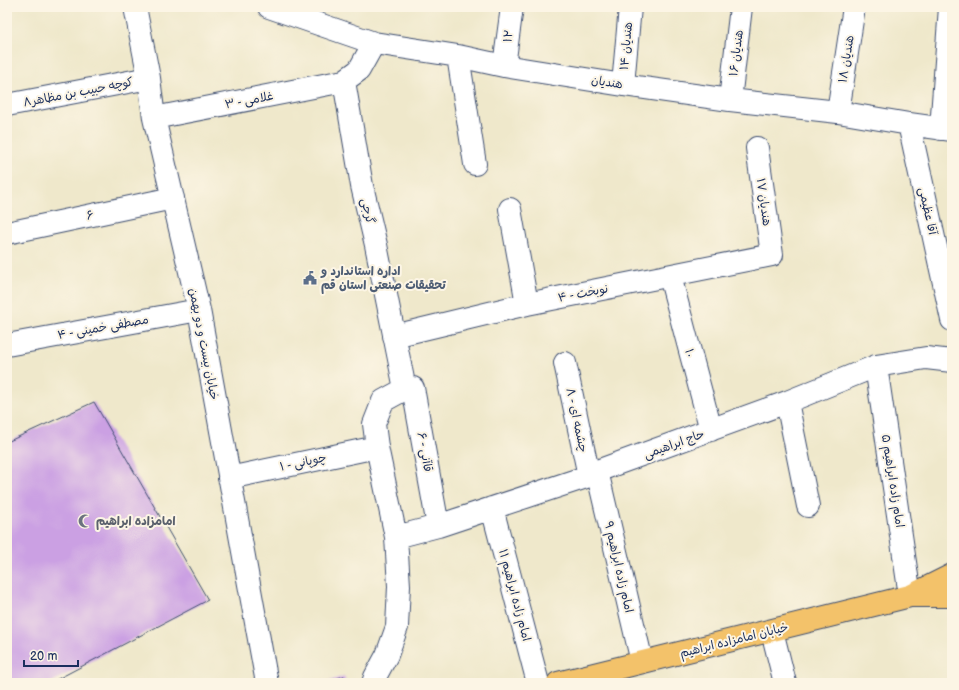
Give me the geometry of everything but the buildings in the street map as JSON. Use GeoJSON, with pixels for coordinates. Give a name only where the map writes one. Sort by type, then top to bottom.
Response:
{"type":"FeatureCollection","features":[{"type":"Feature","properties":{"kind":"main road","name":"خیابان امامزاده ابراهیم"},"geometry":{"type":"LineString","coordinates":[[558,683],[591,679],[642,662],[910,596],[952,575]]}},
{"type":"Feature","properties":{"kind":"main road","name":"خیابان امامزاده ابراهیم"},"geometry":{"type":"LineString","coordinates":[[910,596],[952,596]]}},
{"type":"Feature","properties":{"kind":"street","name":"خیابان بیست و دو بهمن"},"geometry":{"type":"LineString","coordinates":[[135,7],[149,78],[154,118],[199,310],[267,683]]}},
{"type":"Feature","properties":{"kind":"street","name":"هندیان"},"geometry":{"type":"LineString","coordinates":[[269,7],[374,43],[623,85],[730,100],[838,112],[946,129]]}},
{"type":"Feature","properties":{"kind":"street","name":"۱۲"},"geometry":{"type":"LineString","coordinates":[[504,66],[512,7]]}},
{"type":"Feature","properties":{"kind":"street","name":"هندیان ۱۴"},"geometry":{"type":"LineString","coordinates":[[623,85],[630,7]]}},
{"type":"Feature","properties":{"kind":"street","name":"هندیان ۱۶"},"geometry":{"type":"LineString","coordinates":[[730,100],[741,7]]}},
{"type":"Feature","properties":{"kind":"street","name":"هندیان ۱۸"},"geometry":{"type":"LineString","coordinates":[[838,112],[854,7]]}},
{"type":"Feature","properties":{"kind":"street"},"geometry":{"type":"LineString","coordinates":[[946,129],[950,7]]}},
{"type":"Feature","properties":{"kind":"street"},"geometry":{"type":"LineString","coordinates":[[344,81],[359,70],[374,43]]}},
{"type":"Feature","properties":{"kind":"street"},"geometry":{"type":"LineString","coordinates":[[458,56],[475,164]]}},
{"type":"Feature","properties":{"kind":"street","name":"کوچه حبیب بن مظاهر۸"},"geometry":{"type":"LineString","coordinates":[[7,105],[149,78]]}},
{"type":"Feature","properties":{"kind":"street","name":"۳ - غلامی"},"geometry":{"type":"LineString","coordinates":[[154,118],[344,81]]}},
{"type":"Feature","properties":{"kind":"street","name":"گرجی"},"geometry":{"type":"LineString","coordinates":[[344,81],[362,186],[376,246],[405,389]]}},
{"type":"Feature","properties":{"kind":"street","name":"آقا عظیمی"},"geometry":{"type":"LineString","coordinates":[[909,124],[952,320]]}},
{"type":"Feature","properties":{"kind":"street","name":"هندیان ۱۷"},"geometry":{"type":"LineString","coordinates":[[757,148],[772,255]]}},
{"type":"Feature","properties":{"kind":"street","name":"۶"},"geometry":{"type":"LineString","coordinates":[[7,233],[173,198]]}},
{"type":"Feature","properties":{"kind":"street"},"geometry":{"type":"LineString","coordinates":[[510,209],[527,304]]}},
{"type":"Feature","properties":{"kind":"street","name":"۴ - نوبخت"},"geometry":{"type":"LineString","coordinates":[[394,336],[527,304],[772,255]]}},
{"type":"Feature","properties":{"kind":"street","name":"۱۰"},"geometry":{"type":"LineString","coordinates":[[670,276],[711,430]]}},
{"type":"Feature","properties":{"kind":"street","name":"۴ - مصطفی خمینی"},"geometry":{"type":"LineString","coordinates":[[7,345],[199,310]]}},
{"type":"Feature","properties":{"kind":"street","name":"حاج ابراهیمی"},"geometry":{"type":"LineString","coordinates":[[396,537],[438,526],[593,474],[787,402],[876,366],[926,358],[952,360]]}},
{"type":"Feature","properties":{"kind":"street","name":"۸ - چشمه ای"},"geometry":{"type":"LineString","coordinates":[[565,363],[593,474]]}},
{"type":"Feature","properties":{"kind":"street","name":"امام زاده ابراهیم ۵"},"geometry":{"type":"LineString","coordinates":[[876,366],[910,596]]}},
{"type":"Feature","properties":{"kind":"street","name":"۶ - قاآنی"},"geometry":{"type":"LineString","coordinates":[[405,389],[413,388],[438,526]]}},
{"type":"Feature","properties":{"kind":"street"},"geometry":{"type":"LineString","coordinates":[[373,683],[387,655],[397,627],[398,586],[396,537],[377,447],[374,424],[383,401],[405,389]]}},
{"type":"Feature","properties":{"kind":"street"},"geometry":{"type":"LineString","coordinates":[[787,402],[808,506]]}},
{"type":"Feature","properties":{"kind":"street","name":"۱ - چوپانی"},"geometry":{"type":"LineString","coordinates":[[229,478],[377,447]]}},
{"type":"Feature","properties":{"kind":"street","name":"امام زاده ابراهيم ۹"},"geometry":{"type":"LineString","coordinates":[[593,474],[642,662]]}},
{"type":"Feature","properties":{"kind":"street","name":"امام زاده ابراهیم ۱۱"},"geometry":{"type":"LineString","coordinates":[[492,508],[538,683]]}},
{"type":"Feature","properties":{"kind":"street"},"geometry":{"type":"LineString","coordinates":[[772,631],[785,683]]}},
{"type":"Feature","properties":{"kind":"place","name":"اداره استاندارد و تحقیقات صنعتی استان قم"},"geometry":{"type":"Point","coordinates":[310,278]}},
{"type":"Feature","properties":{"kind":"place","name":"امامزاده ابراهیم"},"geometry":{"type":"Point","coordinates":[85,521]}}]}
